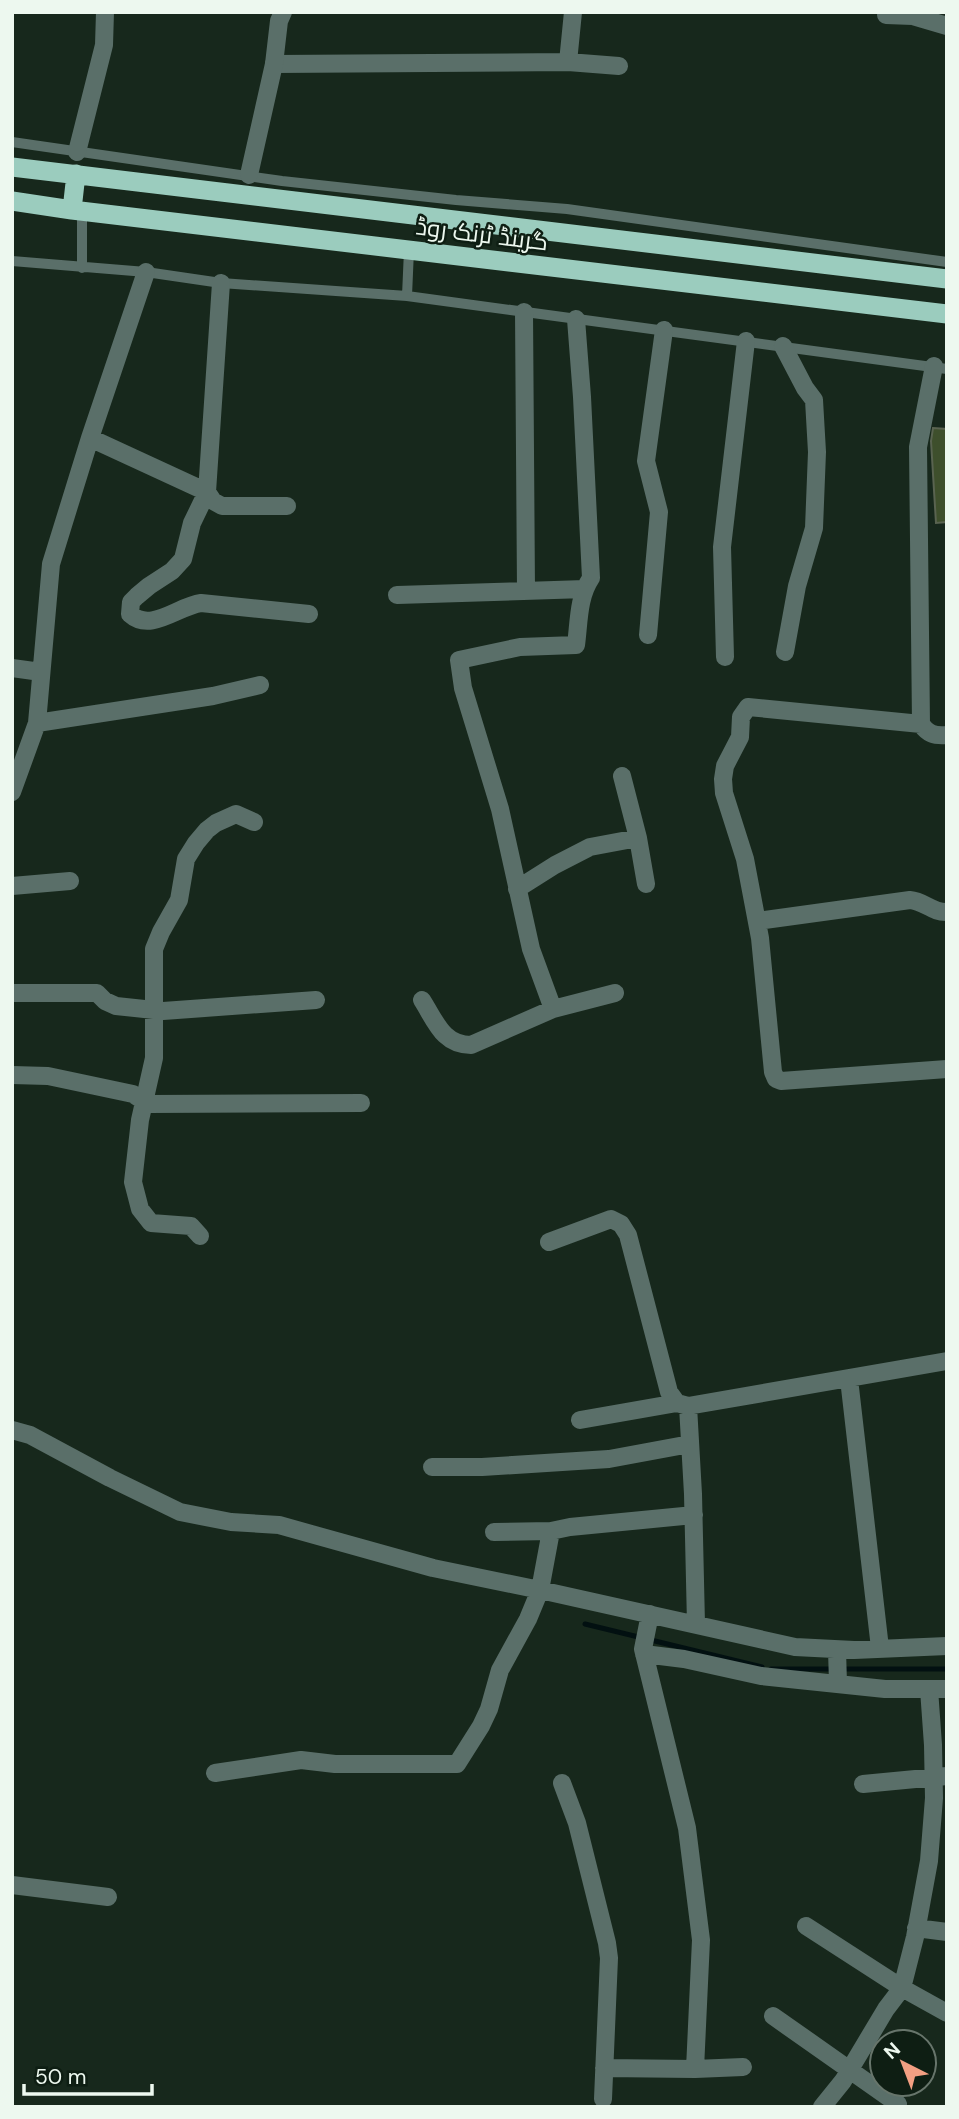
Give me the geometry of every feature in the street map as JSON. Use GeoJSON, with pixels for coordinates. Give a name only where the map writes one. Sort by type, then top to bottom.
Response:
{"type":"FeatureCollection","features":[{"type":"Feature","properties":{"kind":"highway","name":"گرینڈ ٹرنک روڈ"},"geometry":{"type":"LineString","coordinates":[[12,167],[947,279]]}},
{"type":"Feature","properties":{"kind":"highway"},"geometry":{"type":"LineString","coordinates":[[76,174],[77,210]]}},
{"type":"Feature","properties":{"kind":"highway","name":"گرینڈ ٹرنک روڈ"},"geometry":{"type":"LineString","coordinates":[[12,201],[947,314]]}},
{"type":"Feature","properties":{"kind":"street"},"geometry":{"type":"LineString","coordinates":[[78,152],[104,46],[104,12]]}},
{"type":"Feature","properties":{"kind":"street"},"geometry":{"type":"LineString","coordinates":[[249,175],[283,12]]}},
{"type":"Feature","properties":{"kind":"street"},"geometry":{"type":"LineString","coordinates":[[569,62],[573,12]]}},
{"type":"Feature","properties":{"kind":"street"},"geometry":{"type":"LineString","coordinates":[[886,15],[913,16],[947,26]]}},
{"type":"Feature","properties":{"kind":"street"},"geometry":{"type":"LineString","coordinates":[[274,64],[569,62],[619,66]]}},
{"type":"Feature","properties":{"kind":"street"},"geometry":{"type":"LineString","coordinates":[[12,792],[37,723],[51,564],[146,272]]}},
{"type":"Feature","properties":{"kind":"street"},"geometry":{"type":"LineString","coordinates":[[221,284],[207,492],[192,523],[183,559],[172,571],[131,602],[130,614],[141,620],[152,621],[186,606],[201,603],[309,614]]}},
{"type":"Feature","properties":{"kind":"street"},"geometry":{"type":"LineString","coordinates":[[524,312],[526,591]]}},
{"type":"Feature","properties":{"kind":"street"},"geometry":{"type":"LineString","coordinates":[[553,1009],[531,949],[500,809],[463,688],[459,660],[520,647],[576,645],[585,589],[591,578],[576,318]]}},
{"type":"Feature","properties":{"kind":"street"},"geometry":{"type":"LineString","coordinates":[[648,635],[659,512],[646,461],[664,330]]}},
{"type":"Feature","properties":{"kind":"street"},"geometry":{"type":"LineString","coordinates":[[725,657],[722,547],[746,341]]}},
{"type":"Feature","properties":{"kind":"street"},"geometry":{"type":"LineString","coordinates":[[783,346],[814,400],[817,452],[814,528],[797,586],[785,652]]}},
{"type":"Feature","properties":{"kind":"street"},"geometry":{"type":"LineString","coordinates":[[940,367],[918,447],[921,724],[927,732],[937,736],[947,735]]}},
{"type":"Feature","properties":{"kind":"street"},"geometry":{"type":"LineString","coordinates":[[90,438],[207,492],[213,501],[222,506],[287,506]]}},
{"type":"Feature","properties":{"kind":"street"},"geometry":{"type":"LineString","coordinates":[[397,595],[585,589]]}},
{"type":"Feature","properties":{"kind":"street"},"geometry":{"type":"LineString","coordinates":[[12,667],[41,672]]}},
{"type":"Feature","properties":{"kind":"street"},"geometry":{"type":"LineString","coordinates":[[37,723],[213,696],[260,685]]}},
{"type":"Feature","properties":{"kind":"street"},"geometry":{"type":"LineString","coordinates":[[921,724],[748,707],[741,717],[740,737],[725,765],[724,793],[745,859],[757,921],[773,1072],[776,1079],[781,1081],[947,1069]]}},
{"type":"Feature","properties":{"kind":"street"},"geometry":{"type":"LineString","coordinates":[[622,776],[638,838],[646,884]]}},
{"type":"Feature","properties":{"kind":"street"},"geometry":{"type":"LineString","coordinates":[[200,1236],[191,1226],[151,1223],[140,1209],[133,1182],[143,1101],[153,1066],[154,949],[179,900],[186,859],[196,843],[216,823],[236,814],[254,822]]}},
{"type":"Feature","properties":{"kind":"street"},"geometry":{"type":"LineString","coordinates":[[517,889],[555,865],[590,848],[638,838]]}},
{"type":"Feature","properties":{"kind":"street"},"geometry":{"type":"LineString","coordinates":[[12,886],[70,881]]}},
{"type":"Feature","properties":{"kind":"street"},"geometry":{"type":"LineString","coordinates":[[757,921],[910,900],[919,901],[938,912],[947,912]]}},
{"type":"Feature","properties":{"kind":"street"},"geometry":{"type":"LineString","coordinates":[[12,993],[97,993],[116,1006],[154,1010],[316,1000]]}},
{"type":"Feature","properties":{"kind":"street"},"geometry":{"type":"LineString","coordinates":[[422,1000],[447,1038],[460,1045],[471,1045],[553,1009],[615,993]]}},
{"type":"Feature","properties":{"kind":"street"},"geometry":{"type":"LineString","coordinates":[[12,1075],[48,1076],[133,1094],[148,1104],[361,1103]]}},
{"type":"Feature","properties":{"kind":"street"},"geometry":{"type":"LineString","coordinates":[[549,1242],[611,1219],[621,1224],[628,1235],[669,1392],[682,1405],[690,1444],[696,1624]]}},
{"type":"Feature","properties":{"kind":"street"},"geometry":{"type":"LineString","coordinates":[[580,1420],[849,1379],[947,1361]]}},
{"type":"Feature","properties":{"kind":"street"},"geometry":{"type":"LineString","coordinates":[[849,1379],[880,1648]]}},
{"type":"Feature","properties":{"kind":"street"},"geometry":{"type":"LineString","coordinates":[[12,1430],[30,1435],[180,1513],[231,1522],[279,1525],[433,1568],[649,1621],[696,1624],[795,1647],[837,1654],[880,1648],[947,1646]]}},
{"type":"Feature","properties":{"kind":"street"},"geometry":{"type":"LineString","coordinates":[[432,1467],[482,1467],[609,1459],[690,1444]]}},
{"type":"Feature","properties":{"kind":"street"},"geometry":{"type":"LineString","coordinates":[[494,1532],[551,1531],[694,1515]]}},
{"type":"Feature","properties":{"kind":"street"},"geometry":{"type":"LineString","coordinates":[[215,1773],[301,1760],[335,1764],[457,1764],[481,1726],[489,1709],[500,1670],[539,1594],[551,1531]]}},
{"type":"Feature","properties":{"kind":"street"},"geometry":{"type":"LineString","coordinates":[[649,1621],[644,1651],[687,1828],[701,1940],[695,2069]]}},
{"type":"Feature","properties":{"kind":"street"},"geometry":{"type":"LineString","coordinates":[[644,1651],[761,1676],[838,1681],[885,1689],[938,1689],[940,1776],[929,1861],[902,1988],[886,2009],[849,2071],[822,2107]]}},
{"type":"Feature","properties":{"kind":"street"},"geometry":{"type":"LineString","coordinates":[[837,1654],[838,1681]]}},
{"type":"Feature","properties":{"kind":"street"},"geometry":{"type":"LineString","coordinates":[[863,1784],[940,1776]]}},
{"type":"Feature","properties":{"kind":"street"},"geometry":{"type":"LineString","coordinates":[[562,1783],[577,1823],[607,1942],[609,1958],[603,2099]]}},
{"type":"Feature","properties":{"kind":"street"},"geometry":{"type":"LineString","coordinates":[[12,1885],[108,1897]]}},
{"type":"Feature","properties":{"kind":"street"},"geometry":{"type":"LineString","coordinates":[[806,1926],[902,1988],[947,2013]]}},
{"type":"Feature","properties":{"kind":"street"},"geometry":{"type":"LineString","coordinates":[[916,1928],[947,1932]]}},
{"type":"Feature","properties":{"kind":"street"},"geometry":{"type":"LineString","coordinates":[[774,2016],[898,2104]]}},
{"type":"Feature","properties":{"kind":"street"},"geometry":{"type":"LineString","coordinates":[[604,2067],[743,2067]]}},
{"type":"Feature","properties":{"kind":"lane"},"geometry":{"type":"LineString","coordinates":[[12,142],[456,201],[567,209],[947,261]]}},
{"type":"Feature","properties":{"kind":"lane"},"geometry":{"type":"LineString","coordinates":[[77,210],[82,268]]}},
{"type":"Feature","properties":{"kind":"lane"},"geometry":{"type":"LineString","coordinates":[[407,296],[409,250]]}},
{"type":"Feature","properties":{"kind":"lane"},"geometry":{"type":"LineString","coordinates":[[12,261],[146,272],[221,284],[407,296],[940,367]]}},
{"type":"Feature","properties":{"kind":"building"},"geometry":{"type":"Polygon","coordinates":[[[933,428],[947,429],[947,522],[936,523],[931,441],[933,428]]]}},
{"type":"Feature","properties":{"kind":"waterway"},"geometry":{"type":"LineString","coordinates":[[585,1624],[762,1667]]}},
{"type":"Feature","properties":{"kind":"waterway"},"geometry":{"type":"LineString","coordinates":[[771,1669],[947,1669]]}}]}
